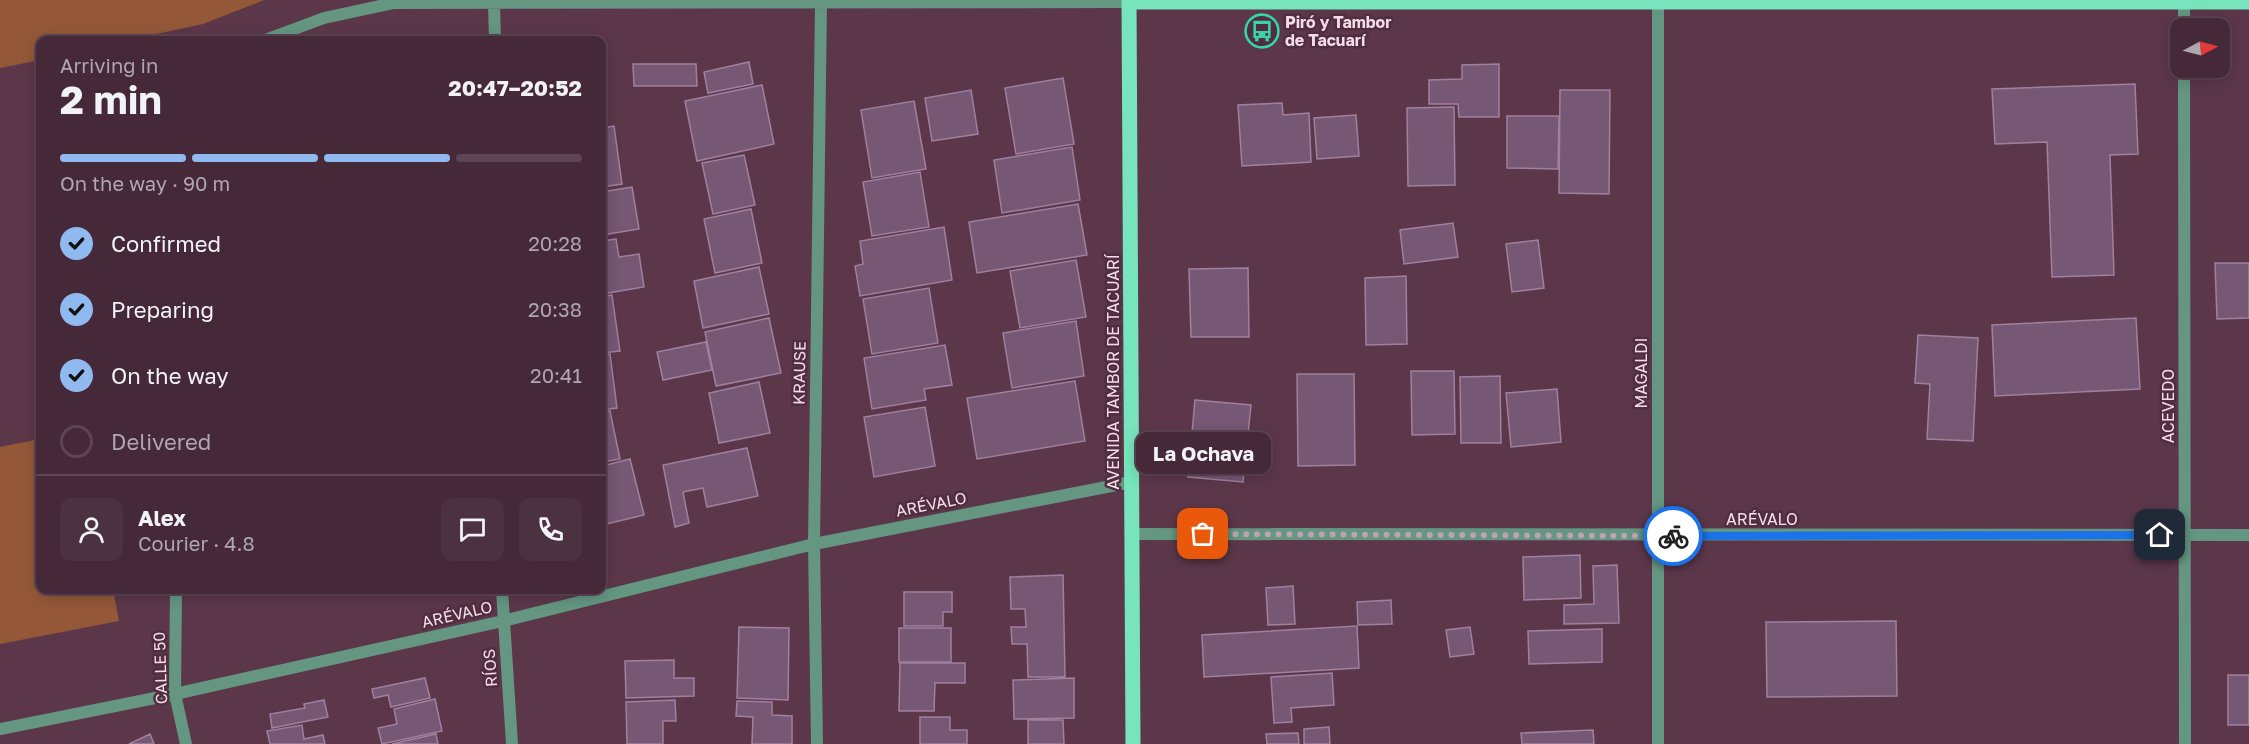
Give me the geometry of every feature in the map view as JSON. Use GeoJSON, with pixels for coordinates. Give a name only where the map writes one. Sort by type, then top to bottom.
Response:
{"type":"FeatureCollection","features":[{"type":"Feature","properties":{"kind":"main road"},"geometry":{"type":"LineString","coordinates":[[1129,1],[2249,2]]}},
{"type":"Feature","properties":{"kind":"main road","name":"AVENIDA TAMBOR DE TACUARÍ"},"geometry":{"type":"LineString","coordinates":[[1129,1],[1133,744]]}},
{"type":"Feature","properties":{"kind":"street"},"geometry":{"type":"LineString","coordinates":[[276,36],[324,18],[394,3],[1129,1]]}},
{"type":"Feature","properties":{"kind":"street","name":"MAGALDI"},"geometry":{"type":"LineString","coordinates":[[1658,2],[1658,744]]}},
{"type":"Feature","properties":{"kind":"street"},"geometry":{"type":"LineString","coordinates":[[2184,2],[2184,18]]}},
{"type":"Feature","properties":{"kind":"street"},"geometry":{"type":"LineString","coordinates":[[494,3],[495,36]]}},
{"type":"Feature","properties":{"kind":"street","name":"KRAUSE"},"geometry":{"type":"LineString","coordinates":[[817,744],[814,544],[821,3]]}},
{"type":"Feature","properties":{"kind":"street","name":"ACEVEDO"},"geometry":{"type":"LineString","coordinates":[[2184,78],[2185,744]]}},
{"type":"Feature","properties":{"kind":"street","name":"ARÉVALO"},"geometry":{"type":"LineString","coordinates":[[0,729],[175,694],[503,621],[814,544],[1132,482]]}},
{"type":"Feature","properties":{"kind":"street","name":"ARÉVALO"},"geometry":{"type":"LineString","coordinates":[[1132,534],[2249,535]]}},
{"type":"Feature","properties":{"kind":"street","name":"CALLE 50"},"geometry":{"type":"LineString","coordinates":[[176,594],[175,694],[186,744]]}},
{"type":"Feature","properties":{"kind":"street","name":"RÍOS"},"geometry":{"type":"LineString","coordinates":[[502,594],[512,744]]}},
{"type":"Feature","properties":{"kind":"shaded area"},"geometry":{"type":"Polygon","coordinates":[[[0,0],[264,0],[203,24],[147,36],[36,36],[36,61],[0,68],[0,0]]]}},
{"type":"Feature","properties":{"kind":"shaded area"},"geometry":{"type":"Polygon","coordinates":[[[36,440],[36,594],[114,594],[119,621],[0,644],[0,447],[36,440]]]}},
{"type":"Feature","properties":{"kind":"building"},"geometry":{"type":"Polygon","coordinates":[[[749,62],[753,84],[708,93],[704,72],[749,62]]]}},
{"type":"Feature","properties":{"kind":"building"},"geometry":{"type":"Polygon","coordinates":[[[633,64],[696,64],[697,86],[634,86],[633,64]]]}},
{"type":"Feature","properties":{"kind":"building"},"geometry":{"type":"Polygon","coordinates":[[[1499,64],[1499,117],[1459,117],[1458,104],[1429,104],[1429,80],[1462,79],[1462,65],[1499,64]]]}},
{"type":"Feature","properties":{"kind":"building"},"geometry":{"type":"Polygon","coordinates":[[[1063,78],[1074,144],[1016,154],[1005,88],[1063,78]]]}},
{"type":"Feature","properties":{"kind":"building"},"geometry":{"type":"Polygon","coordinates":[[[2135,84],[2138,154],[2110,155],[2114,275],[2052,277],[2047,142],[1995,144],[1992,89],[2135,84]]]}},
{"type":"Feature","properties":{"kind":"building"},"geometry":{"type":"Polygon","coordinates":[[[762,85],[774,144],[697,161],[685,101],[762,85]]]}},
{"type":"Feature","properties":{"kind":"building"},"geometry":{"type":"Polygon","coordinates":[[[971,90],[978,134],[932,141],[925,98],[971,90]]]}},
{"type":"Feature","properties":{"kind":"building"},"geometry":{"type":"Polygon","coordinates":[[[1560,90],[1610,90],[1609,194],[1559,193],[1560,90]]]}},
{"type":"Feature","properties":{"kind":"building"},"geometry":{"type":"Polygon","coordinates":[[[914,101],[926,169],[872,178],[861,110],[914,101]]]}},
{"type":"Feature","properties":{"kind":"building"},"geometry":{"type":"Polygon","coordinates":[[[1282,103],[1283,115],[1309,113],[1311,162],[1242,166],[1238,105],[1282,103]]]}},
{"type":"Feature","properties":{"kind":"building"},"geometry":{"type":"Polygon","coordinates":[[[1454,107],[1455,185],[1408,186],[1407,108],[1454,107]]]}},
{"type":"Feature","properties":{"kind":"building"},"geometry":{"type":"Polygon","coordinates":[[[1356,115],[1359,156],[1317,159],[1314,118],[1356,115]]]}},
{"type":"Feature","properties":{"kind":"building"},"geometry":{"type":"Polygon","coordinates":[[[1507,116],[1559,116],[1558,169],[1507,168],[1507,116]]]}},
{"type":"Feature","properties":{"kind":"building"},"geometry":{"type":"Polygon","coordinates":[[[614,126],[622,184],[606,186],[606,127],[614,126]]]}},
{"type":"Feature","properties":{"kind":"building"},"geometry":{"type":"Polygon","coordinates":[[[1072,147],[1080,200],[1002,213],[994,160],[1072,147]]]}},
{"type":"Feature","properties":{"kind":"building"},"geometry":{"type":"Polygon","coordinates":[[[744,155],[755,205],[713,214],[702,163],[744,155]]]}},
{"type":"Feature","properties":{"kind":"building"},"geometry":{"type":"Polygon","coordinates":[[[920,172],[929,227],[872,236],[863,182],[920,172]]]}},
{"type":"Feature","properties":{"kind":"building"},"geometry":{"type":"Polygon","coordinates":[[[632,187],[639,229],[606,234],[606,191],[632,187]]]}},
{"type":"Feature","properties":{"kind":"building"},"geometry":{"type":"Polygon","coordinates":[[[1078,204],[1087,255],[977,273],[969,222],[1078,204]]]}},
{"type":"Feature","properties":{"kind":"building"},"geometry":{"type":"Polygon","coordinates":[[[751,209],[762,263],[715,273],[704,219],[751,209]]]}},
{"type":"Feature","properties":{"kind":"building"},"geometry":{"type":"Polygon","coordinates":[[[1453,223],[1458,257],[1404,264],[1400,230],[1453,223]]]}},
{"type":"Feature","properties":{"kind":"building"},"geometry":{"type":"Polygon","coordinates":[[[944,227],[952,280],[860,296],[855,266],[863,264],[860,241],[944,227]]]}},
{"type":"Feature","properties":{"kind":"building"},"geometry":{"type":"Polygon","coordinates":[[[616,239],[619,257],[639,254],[644,287],[606,293],[606,240],[616,239]]]}},
{"type":"Feature","properties":{"kind":"building"},"geometry":{"type":"Polygon","coordinates":[[[1538,240],[1544,288],[1512,292],[1506,244],[1538,240]]]}},
{"type":"Feature","properties":{"kind":"building"},"geometry":{"type":"Polygon","coordinates":[[[1076,260],[1086,317],[1020,328],[1010,271],[1076,260]]]}},
{"type":"Feature","properties":{"kind":"building"},"geometry":{"type":"Polygon","coordinates":[[[2215,263],[2249,263],[2249,318],[2217,319],[2215,263]]]}},
{"type":"Feature","properties":{"kind":"building"},"geometry":{"type":"Polygon","coordinates":[[[759,267],[769,314],[703,328],[694,281],[759,267]]]}},
{"type":"Feature","properties":{"kind":"building"},"geometry":{"type":"Polygon","coordinates":[[[1248,268],[1249,337],[1191,337],[1189,269],[1248,268]]]}},
{"type":"Feature","properties":{"kind":"building"},"geometry":{"type":"Polygon","coordinates":[[[1406,276],[1407,344],[1366,345],[1365,278],[1406,276]]]}},
{"type":"Feature","properties":{"kind":"building"},"geometry":{"type":"Polygon","coordinates":[[[929,288],[938,343],[872,354],[863,299],[929,288]]]}},
{"type":"Feature","properties":{"kind":"building"},"geometry":{"type":"Polygon","coordinates":[[[612,295],[620,351],[606,353],[606,296],[612,295]]]}},
{"type":"Feature","properties":{"kind":"building"},"geometry":{"type":"Polygon","coordinates":[[[769,318],[781,373],[716,386],[705,332],[769,318]]]}},
{"type":"Feature","properties":{"kind":"building"},"geometry":{"type":"Polygon","coordinates":[[[2136,318],[2140,389],[1995,396],[1992,325],[2136,318]]]}},
{"type":"Feature","properties":{"kind":"building"},"geometry":{"type":"Polygon","coordinates":[[[1076,321],[1084,376],[1012,388],[1003,333],[1076,321]]]}},
{"type":"Feature","properties":{"kind":"building"},"geometry":{"type":"Polygon","coordinates":[[[1918,335],[1978,338],[1973,441],[1927,439],[1930,384],[1915,383],[1918,335]]]}},
{"type":"Feature","properties":{"kind":"building"},"geometry":{"type":"Polygon","coordinates":[[[706,342],[712,370],[663,380],[657,352],[706,342]]]}},
{"type":"Feature","properties":{"kind":"building"},"geometry":{"type":"Polygon","coordinates":[[[945,345],[952,385],[924,389],[926,400],[872,409],[864,358],[945,345]]]}},
{"type":"Feature","properties":{"kind":"building"},"geometry":{"type":"Polygon","coordinates":[[[606,354],[610,354],[617,408],[606,409],[606,354]]]}},
{"type":"Feature","properties":{"kind":"building"},"geometry":{"type":"Polygon","coordinates":[[[1411,371],[1454,371],[1455,434],[1412,435],[1411,371]]]}},
{"type":"Feature","properties":{"kind":"building"},"geometry":{"type":"Polygon","coordinates":[[[1297,374],[1354,374],[1355,465],[1298,466],[1297,374]]]}},
{"type":"Feature","properties":{"kind":"building"},"geometry":{"type":"Polygon","coordinates":[[[1500,376],[1501,443],[1461,443],[1460,377],[1500,376]]]}},
{"type":"Feature","properties":{"kind":"building"},"geometry":{"type":"Polygon","coordinates":[[[1075,381],[1085,441],[977,459],[967,398],[1075,381]]]}},
{"type":"Feature","properties":{"kind":"building"},"geometry":{"type":"Polygon","coordinates":[[[759,382],[770,433],[719,443],[709,393],[759,382]]]}},
{"type":"Feature","properties":{"kind":"building"},"geometry":{"type":"Polygon","coordinates":[[[1557,389],[1561,442],[1511,447],[1506,393],[1557,389]]]}},
{"type":"Feature","properties":{"kind":"building"},"geometry":{"type":"Polygon","coordinates":[[[1195,400],[1251,405],[1243,482],[1188,477],[1195,400]]]}},
{"type":"Feature","properties":{"kind":"building"},"geometry":{"type":"Polygon","coordinates":[[[925,407],[935,466],[874,477],[864,417],[925,407]]]}},
{"type":"Feature","properties":{"kind":"building"},"geometry":{"type":"Polygon","coordinates":[[[610,411],[620,459],[606,461],[606,412],[610,411]]]}},
{"type":"Feature","properties":{"kind":"building"},"geometry":{"type":"Polygon","coordinates":[[[747,448],[758,496],[707,507],[703,488],[683,492],[689,523],[675,527],[663,465],[747,448]]]}},
{"type":"Feature","properties":{"kind":"building"},"geometry":{"type":"Polygon","coordinates":[[[630,459],[644,515],[606,524],[606,465],[630,459]]]}},
{"type":"Feature","properties":{"kind":"building"},"geometry":{"type":"Polygon","coordinates":[[[1580,555],[1581,598],[1524,600],[1523,557],[1580,555]]]}},
{"type":"Feature","properties":{"kind":"building"},"geometry":{"type":"Polygon","coordinates":[[[1617,565],[1619,623],[1564,624],[1564,605],[1594,604],[1593,566],[1617,565]]]}},
{"type":"Feature","properties":{"kind":"building"},"geometry":{"type":"Polygon","coordinates":[[[1063,575],[1065,677],[1028,677],[1027,644],[1012,644],[1011,627],[1026,627],[1025,609],[1011,609],[1010,577],[1063,575]]]}},
{"type":"Feature","properties":{"kind":"building"},"geometry":{"type":"Polygon","coordinates":[[[1293,586],[1295,624],[1268,625],[1266,588],[1293,586]]]}},
{"type":"Feature","properties":{"kind":"building"},"geometry":{"type":"Polygon","coordinates":[[[904,592],[952,592],[952,612],[943,612],[943,626],[904,626],[904,592]]]}},
{"type":"Feature","properties":{"kind":"building"},"geometry":{"type":"Polygon","coordinates":[[[1391,600],[1392,624],[1358,625],[1357,602],[1391,600]]]}},
{"type":"Feature","properties":{"kind":"building"},"geometry":{"type":"Polygon","coordinates":[[[1896,621],[1897,696],[1767,697],[1766,622],[1896,621]]]}},
{"type":"Feature","properties":{"kind":"building"},"geometry":{"type":"Polygon","coordinates":[[[1357,626],[1359,668],[1204,677],[1202,635],[1357,626]]]}},
{"type":"Feature","properties":{"kind":"building"},"geometry":{"type":"Polygon","coordinates":[[[739,627],[789,628],[788,700],[737,698],[739,627]]]}},
{"type":"Feature","properties":{"kind":"building"},"geometry":{"type":"Polygon","coordinates":[[[1470,627],[1474,654],[1450,657],[1446,630],[1470,627]]]}},
{"type":"Feature","properties":{"kind":"building"},"geometry":{"type":"Polygon","coordinates":[[[899,628],[951,628],[951,662],[899,662],[899,628]]]}},
{"type":"Feature","properties":{"kind":"building"},"geometry":{"type":"Polygon","coordinates":[[[1602,629],[1602,662],[1529,664],[1528,631],[1602,629]]]}},
{"type":"Feature","properties":{"kind":"building"},"geometry":{"type":"Polygon","coordinates":[[[674,660],[674,678],[694,678],[694,696],[626,698],[625,661],[674,660]]]}},
{"type":"Feature","properties":{"kind":"building"},"geometry":{"type":"Polygon","coordinates":[[[900,663],[965,663],[965,683],[935,683],[934,711],[899,711],[900,663]]]}},
{"type":"Feature","properties":{"kind":"building"},"geometry":{"type":"Polygon","coordinates":[[[1332,673],[1334,705],[1291,708],[1292,722],[1274,723],[1271,677],[1332,673]]]}},
{"type":"Feature","properties":{"kind":"building"},"geometry":{"type":"Polygon","coordinates":[[[2228,675],[2249,675],[2249,725],[2228,725],[2228,675]]]}},
{"type":"Feature","properties":{"kind":"building"},"geometry":{"type":"Polygon","coordinates":[[[425,678],[430,698],[391,707],[388,695],[374,698],[372,689],[425,678]]]}},
{"type":"Feature","properties":{"kind":"building"},"geometry":{"type":"Polygon","coordinates":[[[1074,678],[1074,718],[1014,719],[1013,680],[1074,678]]]}},
{"type":"Feature","properties":{"kind":"building"},"geometry":{"type":"Polygon","coordinates":[[[435,699],[442,731],[382,744],[378,728],[397,724],[394,709],[435,699]]]}},
{"type":"Feature","properties":{"kind":"building"},"geometry":{"type":"Polygon","coordinates":[[[324,700],[328,717],[272,728],[270,714],[305,708],[304,704],[324,700]]]}},
{"type":"Feature","properties":{"kind":"building"},"geometry":{"type":"Polygon","coordinates":[[[675,700],[676,721],[663,721],[663,744],[627,744],[626,702],[675,700]]]}},
{"type":"Feature","properties":{"kind":"building"},"geometry":{"type":"Polygon","coordinates":[[[737,701],[772,702],[772,715],[792,716],[792,744],[752,744],[753,717],[736,716],[737,701]]]}},
{"type":"Feature","properties":{"kind":"building"},"geometry":{"type":"Polygon","coordinates":[[[920,717],[950,717],[950,730],[967,730],[967,744],[920,744],[920,717]]]}},
{"type":"Feature","properties":{"kind":"building"},"geometry":{"type":"Polygon","coordinates":[[[1028,720],[1063,720],[1064,744],[1028,744],[1028,720]]]}},
{"type":"Feature","properties":{"kind":"building"},"geometry":{"type":"Polygon","coordinates":[[[302,725],[304,739],[323,735],[325,744],[270,744],[267,731],[302,725]]]}},
{"type":"Feature","properties":{"kind":"building"},"geometry":{"type":"Polygon","coordinates":[[[1329,727],[1330,744],[1304,744],[1304,729],[1329,727]]]}},
{"type":"Feature","properties":{"kind":"building"},"geometry":{"type":"Polygon","coordinates":[[[1593,730],[1594,744],[1522,744],[1521,733],[1593,730]]]}},
{"type":"Feature","properties":{"kind":"building"},"geometry":{"type":"Polygon","coordinates":[[[1298,733],[1299,744],[1267,744],[1266,734],[1298,733]]]}},
{"type":"Feature","properties":{"kind":"building"},"geometry":{"type":"Polygon","coordinates":[[[150,734],[154,744],[129,744],[150,734]]]}},
{"type":"Feature","properties":{"kind":"building"},"geometry":{"type":"Polygon","coordinates":[[[436,734],[438,744],[392,744],[436,734]]]}},
{"type":"Feature","properties":{"kind":"way so far"},"geometry":{"type":"LineString","coordinates":[[1203,534],[1673,536]]}},
{"type":"Feature","properties":{"kind":"place","name":"Piró y Tambor de Tacuarí"},"geometry":{"type":"Point","coordinates":[1262,31]}},
{"type":"Feature","properties":{"kind":"place","name":"La Ochava"},"geometry":{"type":"Point","coordinates":[1203,534]}},
{"type":"Feature","properties":{"kind":"route"},"geometry":{"type":"LineString","coordinates":[[1673,536],[2160,535]]}}]}
